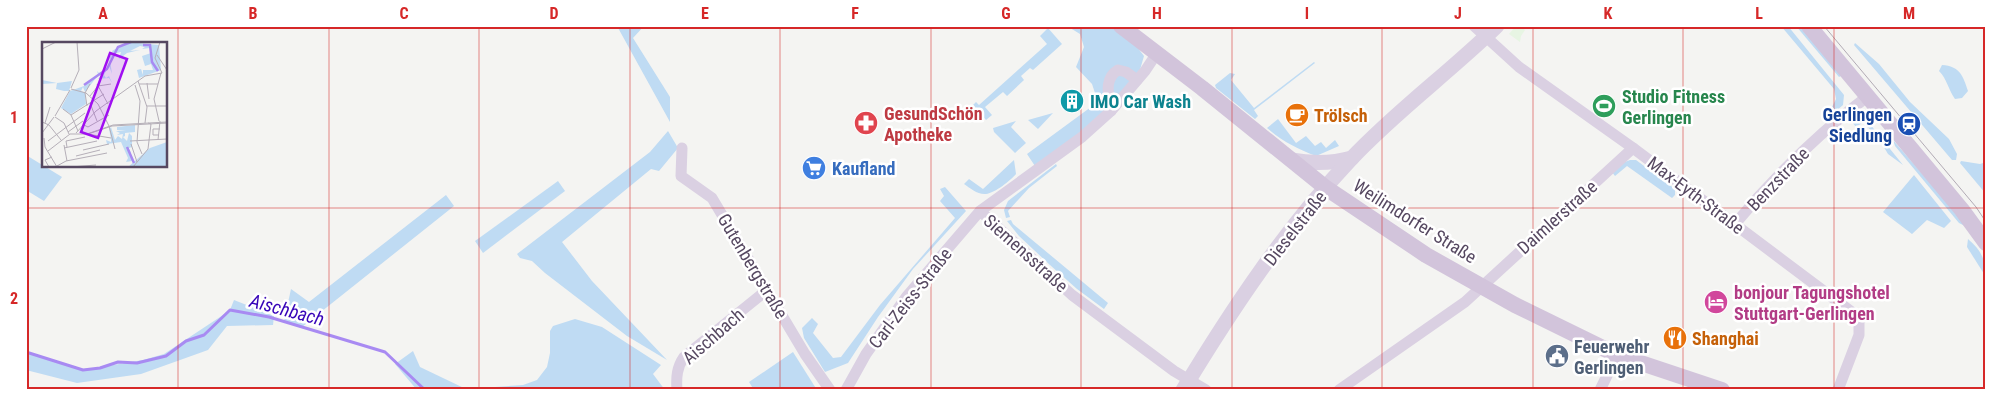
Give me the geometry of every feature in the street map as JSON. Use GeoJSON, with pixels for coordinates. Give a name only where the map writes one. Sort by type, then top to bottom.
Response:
{"type":"FeatureCollection","features":[{"type":"Feature","properties":{"kind":"main road","name":"Weilimdorfer Straße"},"geometry":{"type":"LineString","coordinates":[[1121,26],[1326,188],[1407,243],[1515,306],[1617,355],[1722,390]]}},
{"type":"Feature","properties":{"kind":"main road"},"geometry":{"type":"LineString","coordinates":[[1809,26],[1962,210],[1986,243]]}},
{"type":"Feature","properties":{"kind":"street","name":"Max-Eyth-Straße"},"geometry":{"type":"LineString","coordinates":[[1474,26],[1518,67],[1633,148],[1846,308],[1859,323],[1858,335],[1838,390]]}},
{"type":"Feature","properties":{"kind":"street","name":"Dieselstraße"},"geometry":{"type":"LineString","coordinates":[[1186,385],[1257,276],[1326,188],[1352,158],[1497,26]]}},
{"type":"Feature","properties":{"kind":"street","name":"Siemensstraße"},"geometry":{"type":"LineString","coordinates":[[1157,53],[1111,111],[1082,137],[980,211],[1072,295],[1162,363],[1186,385],[1206,390]]}},
{"type":"Feature","properties":{"kind":"street"},"geometry":{"type":"LineString","coordinates":[[1111,111],[1108,81],[1111,74],[1118,70],[1126,72],[1137,80]]}},
{"type":"Feature","properties":{"kind":"street","name":"Benzstraße"},"geometry":{"type":"LineString","coordinates":[[1735,224],[1759,195],[1795,159],[1868,96]]}},
{"type":"Feature","properties":{"kind":"street","name":"Gutenbergstraße"},"geometry":{"type":"LineString","coordinates":[[682,148],[681,176],[712,198],[805,354],[830,390]]}},
{"type":"Feature","properties":{"kind":"street","name":"Daimlerstraße"},"geometry":{"type":"LineString","coordinates":[[1340,390],[1465,302],[1633,148]]}},
{"type":"Feature","properties":{"kind":"street"},"geometry":{"type":"LineString","coordinates":[[1291,160],[1321,164],[1352,158]]}},
{"type":"Feature","properties":{"kind":"street","name":"Carl-Zeiss-Straße"},"geometry":{"type":"LineString","coordinates":[[846,390],[866,354],[907,296],[980,211]]}},
{"type":"Feature","properties":{"kind":"street","name":"Aischbach"},"geometry":{"type":"LineString","coordinates":[[678,390],[676,380],[679,365],[684,357],[767,290]]}},
{"type":"Feature","properties":{"kind":"street"},"geometry":{"type":"LineString","coordinates":[[1600,390],[1617,355]]}},
{"type":"Feature","properties":{"kind":"shaded area"},"geometry":{"type":"Polygon","coordinates":[[[617,26],[644,26],[633,38],[670,97],[670,122],[617,26]]]}},
{"type":"Feature","properties":{"kind":"shaded area"},"geometry":{"type":"Polygon","coordinates":[[[1067,26],[1121,26],[1144,56],[1137,80],[1111,111],[1037,169],[1027,154],[1091,107],[1096,96],[1092,84],[1076,67],[1084,47],[1080,34],[1067,26]]]}},
{"type":"Feature","properties":{"kind":"shaded area"},"geometry":{"type":"Polygon","coordinates":[[[1781,26],[1788,26],[1844,95],[1843,105],[1836,111],[1831,109],[1836,99],[1834,89],[1781,26]]]}},
{"type":"Feature","properties":{"kind":"shaded area"},"geometry":{"type":"Polygon","coordinates":[[[1796,26],[1802,26],[1843,75],[1839,77],[1796,26]]]}},
{"type":"Feature","properties":{"kind":"shaded area"},"geometry":{"type":"Polygon","coordinates":[[[1048,28],[1062,44],[1033,70],[1030,68],[1021,76],[1024,80],[1007,96],[1003,92],[985,107],[992,115],[986,120],[973,105],[976,102],[979,105],[1047,44],[1040,36],[1048,28]]]}},
{"type":"Feature","properties":{"kind":"shaded area"},"geometry":{"type":"Polygon","coordinates":[[[1855,43],[1879,64],[1910,102],[1949,139],[1957,154],[1956,160],[1952,160],[1854,45],[1855,43]]]}},
{"type":"Feature","properties":{"kind":"shaded area"},"geometry":{"type":"Polygon","coordinates":[[[1314,62],[1254,110],[1258,116],[1255,119],[1216,88],[1215,85],[1230,73],[1235,74],[1231,80],[1254,108],[1314,62]]]}},
{"type":"Feature","properties":{"kind":"shaded area"},"geometry":{"type":"Polygon","coordinates":[[[1942,65],[1953,67],[1962,76],[1968,91],[1962,98],[1955,99],[1939,71],[1942,65]]]}},
{"type":"Feature","properties":{"kind":"shaded area"},"geometry":{"type":"Polygon","coordinates":[[[1053,113],[1038,129],[1028,120],[1053,113]]]}},
{"type":"Feature","properties":{"kind":"shaded area"},"geometry":{"type":"Polygon","coordinates":[[[1858,117],[1865,118],[1903,165],[1888,154],[1879,139],[1865,124],[1865,121],[1856,127],[1852,122],[1858,117]]]}},
{"type":"Feature","properties":{"kind":"shaded area"},"geometry":{"type":"Polygon","coordinates":[[[1278,119],[1296,143],[1306,136],[1315,146],[1321,142],[1326,148],[1335,140],[1339,146],[1316,156],[1302,150],[1284,141],[1267,128],[1278,119]]]}},
{"type":"Feature","properties":{"kind":"shaded area"},"geometry":{"type":"Polygon","coordinates":[[[1016,121],[1011,127],[1026,143],[1015,153],[994,132],[993,128],[1016,121]]]}},
{"type":"Feature","properties":{"kind":"shaded area"},"geometry":{"type":"Polygon","coordinates":[[[668,131],[678,148],[659,171],[651,169],[562,242],[592,281],[667,360],[627,336],[532,261],[520,258],[517,254],[650,152],[668,131]]]}},
{"type":"Feature","properties":{"kind":"shaded area"},"geometry":{"type":"Polygon","coordinates":[[[1893,140],[1969,228],[1959,223],[1895,146],[1893,140]]]}},
{"type":"Feature","properties":{"kind":"shaded area"},"geometry":{"type":"Polygon","coordinates":[[[26,155],[42,165],[42,168],[47,168],[62,177],[44,201],[26,190],[26,155]]]}},
{"type":"Feature","properties":{"kind":"shaded area"},"geometry":{"type":"Polygon","coordinates":[[[1014,160],[1016,174],[1007,183],[994,191],[986,194],[980,193],[964,184],[969,179],[983,189],[1014,160]]]}},
{"type":"Feature","properties":{"kind":"shaded area"},"geometry":{"type":"Polygon","coordinates":[[[1636,160],[1675,189],[1675,195],[1672,198],[1627,166],[1615,176],[1612,172],[1622,163],[1636,160]]]}},
{"type":"Feature","properties":{"kind":"shaded area"},"geometry":{"type":"Polygon","coordinates":[[[1961,161],[1980,164],[1986,162],[1986,194],[1960,163],[1961,161]]]}},
{"type":"Feature","properties":{"kind":"shaded area"},"geometry":{"type":"Polygon","coordinates":[[[1056,164],[1057,166],[1029,188],[1008,211],[1010,217],[1006,218],[1004,210],[1008,201],[1056,164]]]}},
{"type":"Feature","properties":{"kind":"shaded area"},"geometry":{"type":"Polygon","coordinates":[[[1914,175],[1951,221],[1944,228],[1927,220],[1912,234],[1883,212],[1914,175]]]}},
{"type":"Feature","properties":{"kind":"shaded area"},"geometry":{"type":"Polygon","coordinates":[[[558,181],[565,191],[483,253],[475,241],[558,181]]]}},
{"type":"Feature","properties":{"kind":"shaded area"},"geometry":{"type":"Polygon","coordinates":[[[945,187],[966,211],[913,269],[848,363],[825,372],[804,338],[802,328],[812,318],[818,324],[813,333],[833,358],[841,357],[880,305],[955,218],[940,201],[944,196],[940,189],[945,187]]]}},
{"type":"Feature","properties":{"kind":"shaded area"},"geometry":{"type":"Polygon","coordinates":[[[446,195],[454,206],[302,327],[284,321],[291,289],[309,302],[446,195]]]}},
{"type":"Feature","properties":{"kind":"shaded area"},"geometry":{"type":"Polygon","coordinates":[[[1011,220],[1013,224],[1108,303],[1104,309],[1077,289],[1019,236],[1007,221],[1011,220]]]}},
{"type":"Feature","properties":{"kind":"shaded area"},"geometry":{"type":"Polygon","coordinates":[[[1968,239],[1982,256],[1986,277],[1967,247],[1968,239]]]}},
{"type":"Feature","properties":{"kind":"shaded area"},"geometry":{"type":"Polygon","coordinates":[[[234,300],[274,316],[273,325],[227,326],[208,350],[141,374],[77,383],[26,370],[26,351],[83,370],[143,360],[164,354],[230,310],[234,300]]]}},
{"type":"Feature","properties":{"kind":"shaded area"},"geometry":{"type":"Polygon","coordinates":[[[575,319],[602,327],[661,365],[653,374],[665,390],[417,390],[395,364],[413,351],[420,367],[466,389],[523,385],[537,380],[547,367],[550,353],[550,331],[553,326],[575,319]]]}},
{"type":"Feature","properties":{"kind":"shaded area"},"geometry":{"type":"Polygon","coordinates":[[[793,352],[817,390],[754,390],[749,382],[793,352]]]}},
{"type":"Feature","properties":{"kind":"sand"},"geometry":{"type":"Polygon","coordinates":[[[1516,26],[1520,26],[1525,30],[1520,42],[1509,34],[1516,26]]]}},
{"type":"Feature","properties":{"kind":"waterway","name":"Aischbach"},"geometry":{"type":"LineString","coordinates":[[26,352],[83,370],[100,368],[118,362],[137,363],[166,356],[186,341],[204,335],[230,310],[269,317],[385,352],[425,390]]}},
{"type":"Feature","properties":{"kind":"tram line"},"geometry":{"type":"LineString","coordinates":[[1824,26],[1976,207],[1986,222]]}},
{"type":"Feature","properties":{"kind":"place","name":"IMO Car Wash"},"geometry":{"type":"Point","coordinates":[1072,101]}},
{"type":"Feature","properties":{"kind":"place","name":"Studio Fitness Gerlingen"},"geometry":{"type":"Point","coordinates":[1604,106]}},
{"type":"Feature","properties":{"kind":"place","name":"Trölsch"},"geometry":{"type":"Point","coordinates":[1297,115]}},
{"type":"Feature","properties":{"kind":"place","name":"GesundSchön Apotheke"},"geometry":{"type":"Point","coordinates":[866,123]}},
{"type":"Feature","properties":{"kind":"place","name":"Gerlingen Siedlung"},"geometry":{"type":"Point","coordinates":[1909,124]}},
{"type":"Feature","properties":{"kind":"place","name":"Kaufland"},"geometry":{"type":"Point","coordinates":[814,168]}},
{"type":"Feature","properties":{"kind":"place","name":"bonjour Tagungshotel Stuttgart-Gerlingen"},"geometry":{"type":"Point","coordinates":[1716,302]}},
{"type":"Feature","properties":{"kind":"place","name":"Shanghai"},"geometry":{"type":"Point","coordinates":[1675,338]}},
{"type":"Feature","properties":{"kind":"place","name":"Feuerwehr Gerlingen"},"geometry":{"type":"Point","coordinates":[1557,356]}}]}
